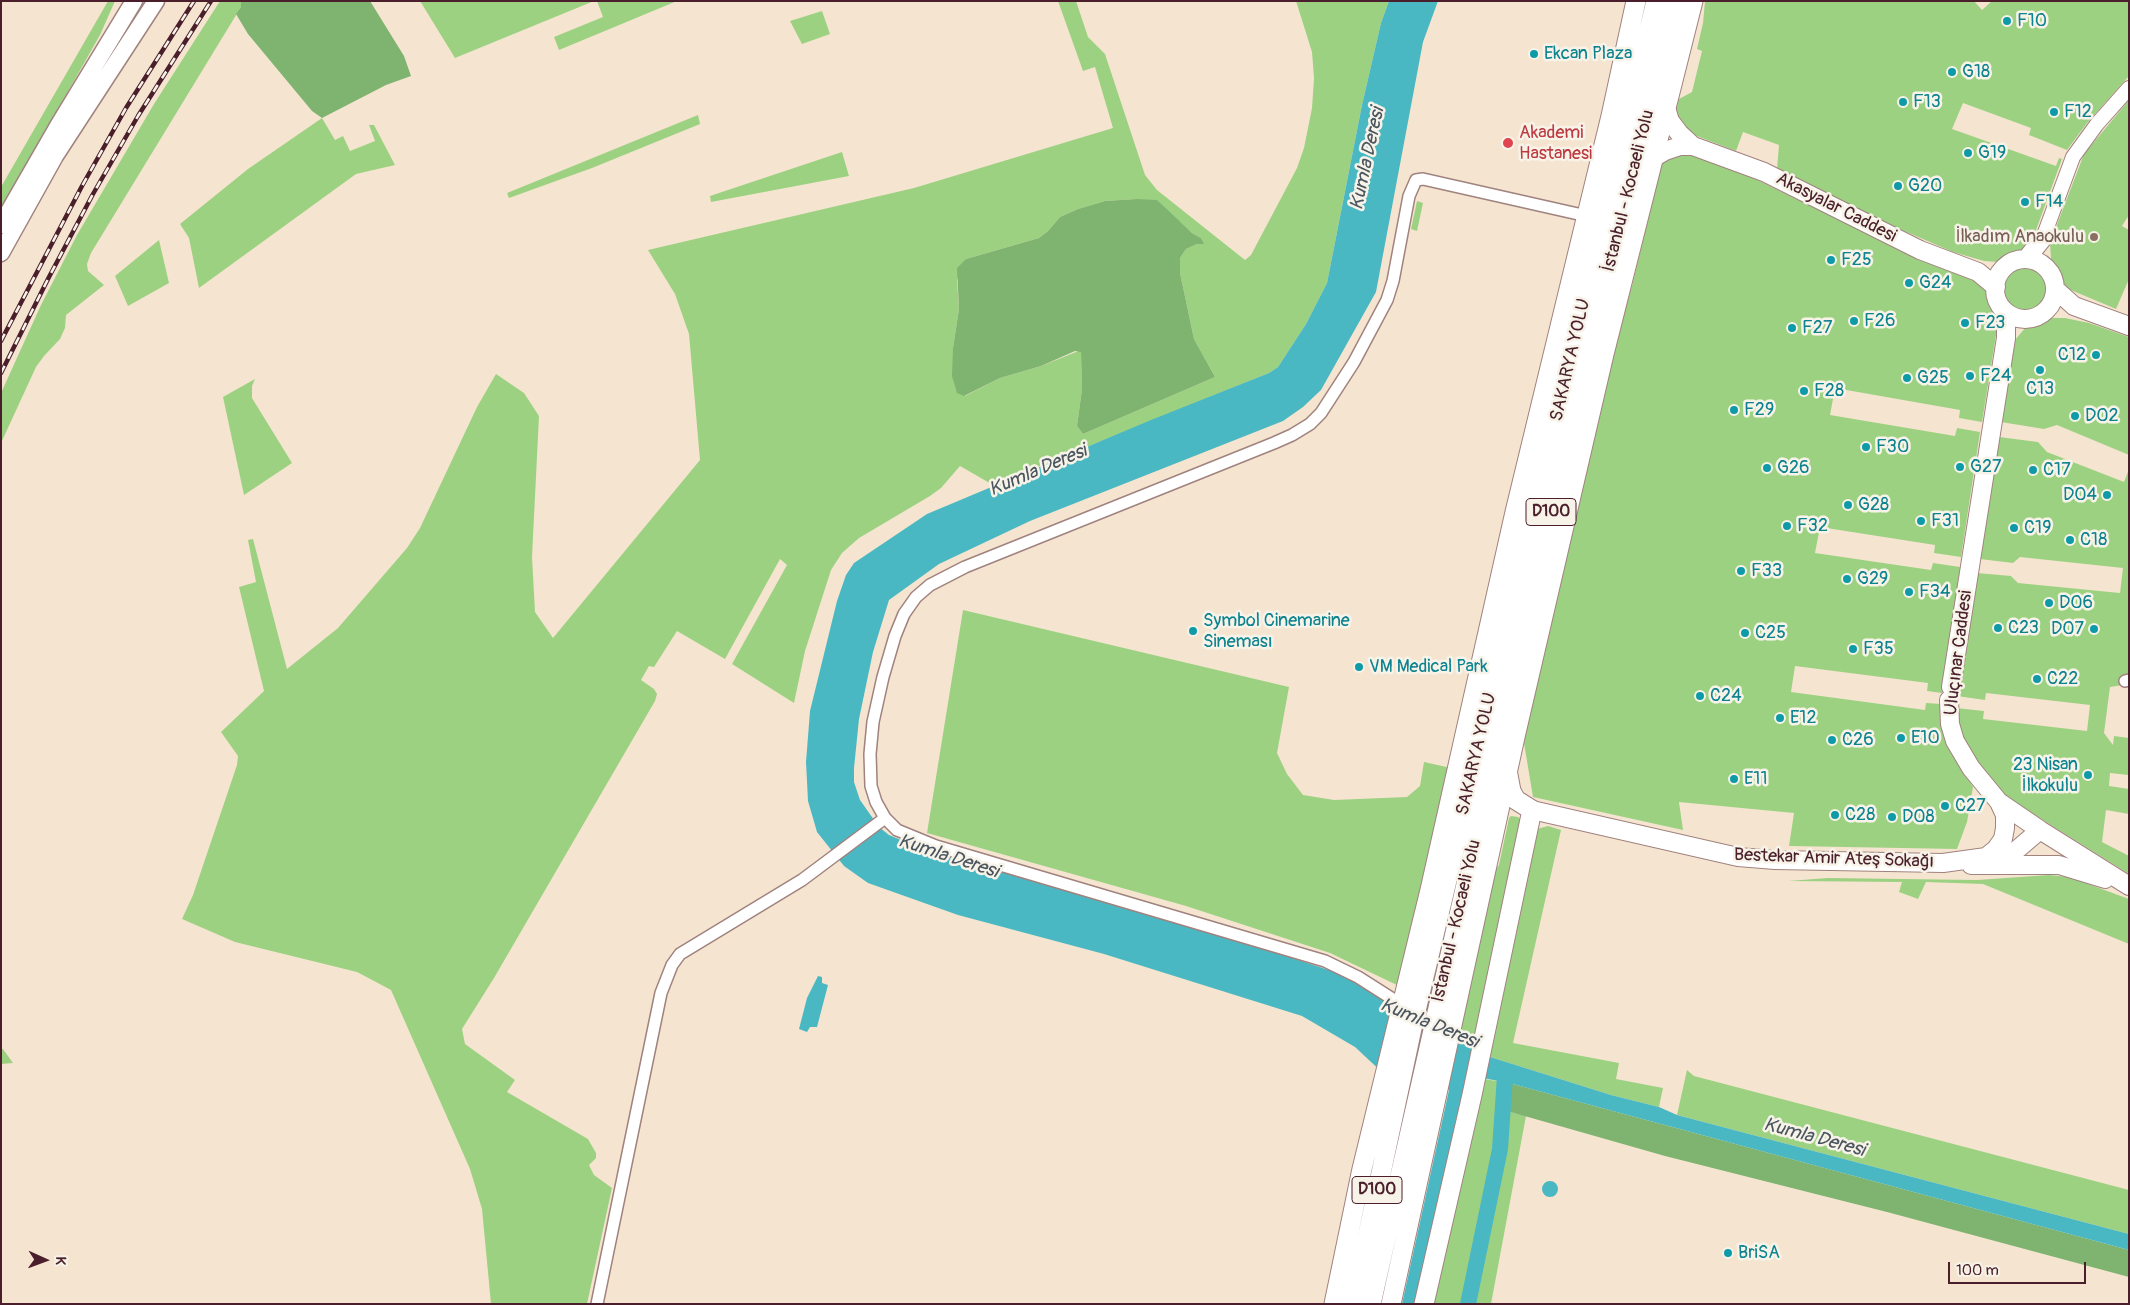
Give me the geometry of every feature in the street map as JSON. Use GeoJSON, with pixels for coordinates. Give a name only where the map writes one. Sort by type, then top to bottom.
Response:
{"type":"FeatureCollection","features":[{"type":"Feature","properties":{"kind":"highway"},"geometry":{"type":"LineString","coordinates":[[1405,1013],[1515,512],[1587,216],[1636,1]]}},
{"type":"Feature","properties":{"kind":"highway","name":"SAKARYA YOLU"},"geometry":{"type":"LineString","coordinates":[[1353,1304],[1405,1013],[1656,1]]}},
{"type":"Feature","properties":{"kind":"highway","name":"İstanbul - Kocaeli Yolu"},"geometry":{"type":"LineString","coordinates":[[1443,1027],[1546,531],[1676,1]]}},
{"type":"Feature","properties":{"kind":"highway"},"geometry":{"type":"LineString","coordinates":[[1443,1027],[1486,872],[1604,354],[1693,1]]}},
{"type":"Feature","properties":{"kind":"highway"},"geometry":{"type":"LineString","coordinates":[[1508,773],[1511,791],[1516,800],[1532,810]]}},
{"type":"Feature","properties":{"kind":"highway"},"geometry":{"type":"LineString","coordinates":[[1486,872],[1496,851],[1505,812],[1510,809],[1532,810]]}},
{"type":"Feature","properties":{"kind":"highway"},"geometry":{"type":"LineString","coordinates":[[1424,1304],[1472,1095],[1532,810]]}},
{"type":"Feature","properties":{"kind":"highway","name":"D100"},"geometry":{"type":"LineString","coordinates":[[1371,1304],[1414,1113],[1430,1085],[1443,1027]]}},
{"type":"Feature","properties":{"kind":"highway"},"geometry":{"type":"LineString","coordinates":[[1334,1304],[1347,1241],[1394,1081]]}},
{"type":"Feature","properties":{"kind":"highway"},"geometry":{"type":"LineString","coordinates":[[1391,1304],[1403,1246],[1430,1085]]}},
{"type":"Feature","properties":{"kind":"highway"},"geometry":{"type":"LineString","coordinates":[[1403,1246],[1414,1113]]}},
{"type":"Feature","properties":{"kind":"main road"},"geometry":{"type":"LineString","coordinates":[[1,252],[55,156],[156,1]]}},
{"type":"Feature","properties":{"kind":"main road"},"geometry":{"type":"LineString","coordinates":[[1,225],[131,5]]}},
{"type":"Feature","properties":{"kind":"main road"},"geometry":{"type":"LineString","coordinates":[[1666,108],[1670,121],[1693,146]]}},
{"type":"Feature","properties":{"kind":"main road"},"geometry":{"type":"LineString","coordinates":[[1653,158],[1665,150],[1680,146],[1693,146]]}},
{"type":"Feature","properties":{"kind":"main road","name":"Akasyalar Caddesi"},"geometry":{"type":"LineString","coordinates":[[1693,146],[1764,172],[1920,250],[1978,272]]}},
{"type":"Feature","properties":{"kind":"main road"},"geometry":{"type":"LineString","coordinates":[[2034,261],[2043,238]]}},
{"type":"Feature","properties":{"kind":"main road"},"geometry":{"type":"LineString","coordinates":[[1978,272],[2002,269],[2014,261],[2034,261],[2051,273],[2055,289],[2053,300],[2048,308],[2036,317],[2013,316],[1997,298],[1996,287],[2002,269]]}},
{"type":"Feature","properties":{"kind":"main road"},"geometry":{"type":"LineString","coordinates":[[1978,272],[1996,287]]}},
{"type":"Feature","properties":{"kind":"main road"},"geometry":{"type":"LineString","coordinates":[[2055,289],[2074,306],[2129,326]]}},
{"type":"Feature","properties":{"kind":"main road"},"geometry":{"type":"LineString","coordinates":[[2048,308],[2074,306]]}},
{"type":"Feature","properties":{"kind":"main road","name":"Uluçınar Caddesi"},"geometry":{"type":"LineString","coordinates":[[2013,316],[2006,338],[1950,693],[1950,724],[1955,741],[1971,768],[1999,802],[2129,886]]}},
{"type":"Feature","properties":{"kind":"main road"},"geometry":{"type":"LineString","coordinates":[[1986,857],[1996,849],[2003,839],[2005,815],[1999,802]]}},
{"type":"Feature","properties":{"kind":"main road","name":"Bestekar Amir Ateş Sokağı"},"geometry":{"type":"LineString","coordinates":[[1532,810],[1738,857],[1775,860],[1943,864],[1986,857]]}},
{"type":"Feature","properties":{"kind":"main road"},"geometry":{"type":"LineString","coordinates":[[1986,857],[2002,849],[2035,827]]}},
{"type":"Feature","properties":{"kind":"main road"},"geometry":{"type":"LineString","coordinates":[[1966,864],[1990,862],[2007,856],[2035,827]]}},
{"type":"Feature","properties":{"kind":"main road"},"geometry":{"type":"LineString","coordinates":[[1943,864],[2059,865],[2129,886]]}},
{"type":"Feature","properties":{"kind":"street"},"geometry":{"type":"LineString","coordinates":[[2043,238],[2073,158],[2097,124],[2129,88]]}},
{"type":"Feature","properties":{"kind":"street"},"geometry":{"type":"LineString","coordinates":[[1405,1013],[1358,977],[1325,960],[936,846],[903,833],[883,819],[871,786],[870,754],[873,722],[895,636],[904,614],[916,597],[930,586],[965,567],[1274,443],[1310,424],[1320,413],[1354,362],[1387,300],[1393,281],[1409,196],[1416,180],[1423,179],[1587,216]]}},
{"type":"Feature","properties":{"kind":"street"},"geometry":{"type":"LineString","coordinates":[[597,1304],[666,975],[680,954],[802,880],[883,819]]}},
{"type":"Feature","properties":{"kind":"green space"},"geometry":{"type":"Polygon","coordinates":[[[108,1],[115,1],[100,35],[1,210],[1,187],[108,1]]]}},
{"type":"Feature","properties":{"kind":"green space"},"geometry":{"type":"Polygon","coordinates":[[[220,1],[241,1],[241,7],[91,253],[87,264],[88,271],[104,285],[66,315],[65,328],[60,339],[36,367],[1,443],[1,393],[41,305],[77,235],[154,104],[220,1]]]}},
{"type":"Feature","properties":{"kind":"green space"},"geometry":{"type":"Polygon","coordinates":[[[241,1],[370,1],[404,56],[411,76],[386,85],[322,118],[312,111],[248,34],[236,14],[241,7],[241,1]]]}},
{"type":"Feature","properties":{"kind":"green space"},"geometry":{"type":"Polygon","coordinates":[[[420,1],[594,1],[455,58],[420,1]]]}},
{"type":"Feature","properties":{"kind":"green space"},"geometry":{"type":"Polygon","coordinates":[[[597,1],[677,1],[559,50],[554,37],[603,17],[597,1]]]}},
{"type":"Feature","properties":{"kind":"green space"},"geometry":{"type":"Polygon","coordinates":[[[1058,1],[1076,1],[1088,37],[1105,54],[1145,175],[1157,190],[1245,260],[1251,255],[1297,168],[1304,148],[1312,108],[1314,78],[1312,52],[1296,1],[1389,1],[1381,23],[1362,105],[1327,283],[1306,324],[1278,367],[1269,373],[993,485],[960,466],[941,488],[859,538],[842,553],[831,570],[805,651],[794,703],[732,664],[787,565],[780,559],[725,659],[677,631],[654,667],[649,666],[641,680],[654,689],[657,694],[655,701],[494,978],[462,1029],[465,1044],[515,1080],[507,1092],[588,1139],[596,1153],[596,1158],[589,1165],[594,1175],[612,1188],[587,1304],[491,1304],[482,1209],[470,1169],[391,990],[357,972],[235,942],[182,919],[193,895],[237,765],[238,756],[221,732],[264,691],[239,587],[256,582],[248,540],[253,539],[287,669],[338,628],[407,548],[420,528],[477,407],[496,374],[524,393],[539,416],[532,557],[535,612],[553,638],[700,460],[689,334],[675,294],[648,250],[914,188],[1113,128],[1095,67],[1083,71],[1058,1]],[[1136,199],[1105,201],[1078,209],[1060,217],[1039,238],[966,259],[957,280],[959,309],[953,348],[965,396],[1000,378],[1041,366],[1081,350],[1082,389],[1077,426],[1083,434],[1215,377],[1194,339],[1180,273],[1180,258],[1186,249],[1197,244],[1203,244],[1201,238],[1181,223],[1136,199]]]}},
{"type":"Feature","properties":{"kind":"green space"},"geometry":{"type":"Polygon","coordinates":[[[1705,1],[1974,1],[1982,10],[1992,1],[2129,1],[2129,76],[2087,123],[2067,150],[2029,135],[2031,128],[1963,103],[1952,129],[2056,166],[2059,158],[2062,159],[2032,241],[2022,250],[1998,262],[1984,261],[1953,252],[1895,227],[1777,169],[1779,145],[1743,132],[1736,151],[1689,133],[1677,123],[1675,113],[1679,99],[1692,92],[1702,51],[1697,49],[1703,23],[1705,1]]]}},
{"type":"Feature","properties":{"kind":"green space"},"geometry":{"type":"Polygon","coordinates":[[[822,11],[830,34],[802,44],[790,21],[822,11]]]}},
{"type":"Feature","properties":{"kind":"green space","name":"İlkadım Anaokulu"},"geometry":{"type":"Polygon","coordinates":[[[2129,100],[2129,215],[2122,226],[2129,230],[2129,279],[2116,309],[2066,288],[2056,273],[2051,259],[2050,243],[2084,154],[2129,100]]]}},
{"type":"Feature","properties":{"kind":"green space"},"geometry":{"type":"Polygon","coordinates":[[[698,115],[700,124],[592,168],[509,198],[507,193],[698,115]]]}},
{"type":"Feature","properties":{"kind":"green space"},"geometry":{"type":"Polygon","coordinates":[[[322,118],[335,140],[343,136],[350,151],[375,141],[369,125],[374,125],[395,165],[356,174],[199,288],[189,238],[180,224],[248,169],[322,118]]]}},
{"type":"Feature","properties":{"kind":"green space"},"geometry":{"type":"Polygon","coordinates":[[[842,152],[849,176],[711,202],[710,196],[842,152]]]}},
{"type":"Feature","properties":{"kind":"green space"},"geometry":{"type":"Polygon","coordinates":[[[1667,154],[1691,154],[1749,176],[1909,254],[1968,277],[1988,290],[1995,306],[1997,320],[1996,335],[1982,422],[1959,418],[1960,410],[1835,388],[1830,415],[1955,436],[1957,428],[1980,432],[1961,557],[1934,553],[1935,545],[1820,527],[1815,553],[1931,570],[1933,563],[1960,567],[1942,693],[1927,691],[1928,683],[1795,666],[1791,692],[1925,710],[1926,703],[1941,704],[1942,729],[1948,746],[1973,787],[1967,822],[1957,849],[1789,846],[1794,813],[1679,802],[1683,830],[1533,797],[1523,737],[1611,357],[1632,286],[1662,163],[1667,154]]]}},
{"type":"Feature","properties":{"kind":"green space"},"geometry":{"type":"Polygon","coordinates":[[[1157,200],[1192,233],[1201,238],[1204,244],[1197,244],[1186,249],[1180,258],[1180,273],[1194,339],[1215,377],[1083,434],[1077,426],[1082,389],[1081,352],[1075,351],[1041,366],[1000,378],[964,396],[957,393],[952,376],[953,348],[959,309],[957,268],[966,259],[1039,238],[1060,217],[1078,209],[1105,201],[1157,200]]]}},
{"type":"Feature","properties":{"kind":"green space"},"geometry":{"type":"Polygon","coordinates":[[[1417,201],[1423,203],[1417,231],[1411,229],[1417,201]]]}},
{"type":"Feature","properties":{"kind":"green space"},"geometry":{"type":"Polygon","coordinates":[[[159,240],[169,283],[128,306],[115,276],[159,240]]]}},
{"type":"Feature","properties":{"kind":"green space"},"geometry":{"type":"Polygon","coordinates":[[[2025,265],[2034,267],[2042,272],[2047,280],[2049,289],[2047,298],[2042,306],[2034,311],[2025,313],[2016,311],[2008,306],[2003,298],[2001,289],[2003,280],[2008,272],[2016,267],[2025,265]]]}},
{"type":"Feature","properties":{"kind":"green space"},"geometry":{"type":"Polygon","coordinates":[[[2046,318],[2065,318],[2089,323],[2129,337],[2129,455],[2057,425],[2044,429],[2001,422],[2014,341],[2026,327],[2046,318]]]}},
{"type":"Feature","properties":{"kind":"green space"},"geometry":{"type":"Polygon","coordinates":[[[255,379],[252,386],[252,398],[292,463],[244,495],[223,397],[255,379]]]}},
{"type":"Feature","properties":{"kind":"green space"},"geometry":{"type":"Polygon","coordinates":[[[1999,437],[2038,442],[2047,452],[2124,482],[2129,469],[2129,684],[2110,687],[2104,733],[2113,745],[2114,736],[2129,738],[2128,775],[2110,773],[2109,786],[2129,789],[2129,814],[2106,810],[2102,842],[2129,856],[2129,874],[2000,793],[1967,751],[1957,731],[1956,708],[1984,711],[1983,719],[2087,731],[2090,705],[1986,693],[1985,700],[1957,696],[1977,573],[2011,576],[2018,583],[2120,593],[2123,568],[2020,557],[2013,563],[1980,559],[1999,437]]]}},
{"type":"Feature","properties":{"kind":"green space"},"geometry":{"type":"Polygon","coordinates":[[[963,610],[1289,687],[1277,753],[1287,774],[1303,795],[1334,800],[1407,797],[1420,786],[1424,762],[1451,768],[1401,987],[1330,953],[1186,906],[927,833],[963,610]]]}},
{"type":"Feature","properties":{"kind":"green space"},"geometry":{"type":"Polygon","coordinates":[[[1511,816],[1518,817],[1521,820],[1477,1050],[1458,1038],[1491,876],[1499,865],[1511,816]]]}},
{"type":"Feature","properties":{"kind":"green space"},"geometry":{"type":"Polygon","coordinates":[[[1548,826],[1561,830],[1513,1043],[1619,1063],[1616,1079],[1663,1088],[1659,1107],[1611,1095],[1487,1056],[1537,829],[1548,826]]]}},
{"type":"Feature","properties":{"kind":"green space"},"geometry":{"type":"Polygon","coordinates":[[[2049,875],[2069,877],[2129,899],[2129,944],[1983,884],[1926,882],[1918,899],[1899,892],[1902,882],[1788,881],[1828,878],[1977,880],[2049,875]]]}},
{"type":"Feature","properties":{"kind":"green space"},"geometry":{"type":"Polygon","coordinates":[[[1,1049],[3,1049],[13,1063],[1,1064],[1,1049]]]}},
{"type":"Feature","properties":{"kind":"green space"},"geometry":{"type":"Polygon","coordinates":[[[1687,1070],[1694,1076],[2129,1190],[2129,1234],[1677,1115],[1687,1070]]]}},
{"type":"Feature","properties":{"kind":"green space"},"geometry":{"type":"Polygon","coordinates":[[[1484,1079],[1509,1083],[1505,1096],[1507,1111],[1526,1116],[1491,1304],[1432,1304],[1484,1079]]]}},
{"type":"Feature","properties":{"kind":"green space"},"geometry":{"type":"Polygon","coordinates":[[[1509,1083],[2129,1250],[2129,1277],[1887,1212],[1665,1156],[1507,1111],[1505,1096],[1509,1083]]]}},
{"type":"Feature","properties":{"kind":"water","name":"Kumla Deresi"},"geometry":{"type":"Polygon","coordinates":[[[1389,1],[1438,1],[1423,42],[1376,292],[1321,390],[1303,407],[1283,421],[1030,521],[939,564],[889,600],[873,652],[859,719],[854,782],[860,800],[879,827],[889,835],[913,845],[1138,908],[1338,973],[1380,997],[1399,1015],[1458,1038],[1487,1056],[1611,1095],[1659,1107],[1677,1115],[2129,1234],[2129,1250],[1509,1083],[1467,1075],[1417,1304],[1402,1304],[1449,1090],[1401,1076],[1385,1075],[1355,1047],[1302,1016],[1104,954],[958,915],[868,883],[844,866],[817,832],[808,801],[806,762],[810,711],[837,601],[846,575],[854,563],[927,514],[1151,420],[1269,373],[1278,367],[1306,324],[1327,283],[1362,105],[1381,23],[1389,1]]]}},
{"type":"Feature","properties":{"kind":"water"},"geometry":{"type":"Polygon","coordinates":[[[818,976],[822,977],[822,983],[828,985],[817,1027],[810,1027],[807,1032],[799,1029],[807,998],[818,976]]]}},
{"type":"Feature","properties":{"kind":"water"},"geometry":{"type":"Polygon","coordinates":[[[1550,1181],[1558,1189],[1550,1197],[1542,1189],[1550,1181]]]}},
{"type":"Feature","properties":{"kind":"waterway"},"geometry":{"type":"LineString","coordinates":[[1468,1304],[1500,1149],[1505,1076]]}},
{"type":"Feature","properties":{"kind":"railway"},"geometry":{"type":"LineString","coordinates":[[1,341],[82,186],[126,108],[194,1]]}},
{"type":"Feature","properties":{"kind":"railway"},"geometry":{"type":"LineString","coordinates":[[1,373],[93,194],[138,116],[211,1]]}},
{"type":"Feature","properties":{"kind":"place","name":"F10"},"geometry":{"type":"Point","coordinates":[2007,21]}},
{"type":"Feature","properties":{"kind":"place","name":"Ekcan Plaza"},"geometry":{"type":"Point","coordinates":[1534,54]}},
{"type":"Feature","properties":{"kind":"place","name":"G18"},"geometry":{"type":"Point","coordinates":[1952,72]}},
{"type":"Feature","properties":{"kind":"place","name":"F13"},"geometry":{"type":"Point","coordinates":[1903,102]}},
{"type":"Feature","properties":{"kind":"place","name":"F12"},"geometry":{"type":"Point","coordinates":[2054,112]}},
{"type":"Feature","properties":{"kind":"place","name":"Akademi Hastanesi"},"geometry":{"type":"Point","coordinates":[1508,143]}},
{"type":"Feature","properties":{"kind":"place","name":"G19"},"geometry":{"type":"Point","coordinates":[1968,153]}},
{"type":"Feature","properties":{"kind":"place","name":"G20"},"geometry":{"type":"Point","coordinates":[1898,186]}},
{"type":"Feature","properties":{"kind":"place","name":"F14"},"geometry":{"type":"Point","coordinates":[2025,202]}},
{"type":"Feature","properties":{"kind":"place","name":"İlkadım Anaokulu"},"geometry":{"type":"Point","coordinates":[2094,237]}},
{"type":"Feature","properties":{"kind":"place","name":"F25"},"geometry":{"type":"Point","coordinates":[1831,260]}},
{"type":"Feature","properties":{"kind":"place","name":"G24"},"geometry":{"type":"Point","coordinates":[1909,283]}},
{"type":"Feature","properties":{"kind":"place","name":"F26"},"geometry":{"type":"Point","coordinates":[1854,321]}},
{"type":"Feature","properties":{"kind":"place","name":"F23"},"geometry":{"type":"Point","coordinates":[1965,323]}},
{"type":"Feature","properties":{"kind":"place","name":"F27"},"geometry":{"type":"Point","coordinates":[1792,328]}},
{"type":"Feature","properties":{"kind":"place","name":"C12"},"geometry":{"type":"Point","coordinates":[2096,355]}},
{"type":"Feature","properties":{"kind":"place","name":"C13"},"geometry":{"type":"Point","coordinates":[2040,370]}},
{"type":"Feature","properties":{"kind":"place","name":"F24"},"geometry":{"type":"Point","coordinates":[1970,376]}},
{"type":"Feature","properties":{"kind":"place","name":"G25"},"geometry":{"type":"Point","coordinates":[1907,378]}},
{"type":"Feature","properties":{"kind":"place","name":"F28"},"geometry":{"type":"Point","coordinates":[1804,391]}},
{"type":"Feature","properties":{"kind":"place","name":"F29"},"geometry":{"type":"Point","coordinates":[1734,410]}},
{"type":"Feature","properties":{"kind":"place","name":"D02"},"geometry":{"type":"Point","coordinates":[2075,416]}},
{"type":"Feature","properties":{"kind":"place","name":"F30"},"geometry":{"type":"Point","coordinates":[1866,447]}},
{"type":"Feature","properties":{"kind":"place","name":"G27"},"geometry":{"type":"Point","coordinates":[1960,467]}},
{"type":"Feature","properties":{"kind":"place","name":"G26"},"geometry":{"type":"Point","coordinates":[1767,468]}},
{"type":"Feature","properties":{"kind":"place","name":"C17"},"geometry":{"type":"Point","coordinates":[2033,470]}},
{"type":"Feature","properties":{"kind":"place","name":"D04"},"geometry":{"type":"Point","coordinates":[2107,495]}},
{"type":"Feature","properties":{"kind":"place","name":"G28"},"geometry":{"type":"Point","coordinates":[1848,505]}},
{"type":"Feature","properties":{"kind":"place","name":"F31"},"geometry":{"type":"Point","coordinates":[1921,521]}},
{"type":"Feature","properties":{"kind":"place","name":"F32"},"geometry":{"type":"Point","coordinates":[1787,526]}},
{"type":"Feature","properties":{"kind":"place","name":"C19"},"geometry":{"type":"Point","coordinates":[2014,528]}},
{"type":"Feature","properties":{"kind":"place","name":"C18"},"geometry":{"type":"Point","coordinates":[2070,540]}},
{"type":"Feature","properties":{"kind":"place","name":"F33"},"geometry":{"type":"Point","coordinates":[1741,571]}},
{"type":"Feature","properties":{"kind":"place","name":"G29"},"geometry":{"type":"Point","coordinates":[1847,579]}},
{"type":"Feature","properties":{"kind":"place","name":"F34"},"geometry":{"type":"Point","coordinates":[1909,592]}},
{"type":"Feature","properties":{"kind":"place","name":"D06"},"geometry":{"type":"Point","coordinates":[2049,603]}},
{"type":"Feature","properties":{"kind":"place","name":"C23"},"geometry":{"type":"Point","coordinates":[1998,628]}},
{"type":"Feature","properties":{"kind":"place","name":"D07"},"geometry":{"type":"Point","coordinates":[2094,629]}},
{"type":"Feature","properties":{"kind":"place","name":"Symbol Cinemarine Sineması"},"geometry":{"type":"Point","coordinates":[1193,631]}},
{"type":"Feature","properties":{"kind":"place","name":"C25"},"geometry":{"type":"Point","coordinates":[1745,633]}},
{"type":"Feature","properties":{"kind":"place","name":"F35"},"geometry":{"type":"Point","coordinates":[1853,649]}},
{"type":"Feature","properties":{"kind":"place","name":"VM Medical Park"},"geometry":{"type":"Point","coordinates":[1359,667]}},
{"type":"Feature","properties":{"kind":"place","name":"C22"},"geometry":{"type":"Point","coordinates":[2037,679]}},
{"type":"Feature","properties":{"kind":"place","name":"C24"},"geometry":{"type":"Point","coordinates":[1700,696]}},
{"type":"Feature","properties":{"kind":"place","name":"E12"},"geometry":{"type":"Point","coordinates":[1780,718]}},
{"type":"Feature","properties":{"kind":"place","name":"E10"},"geometry":{"type":"Point","coordinates":[1901,738]}},
{"type":"Feature","properties":{"kind":"place","name":"C26"},"geometry":{"type":"Point","coordinates":[1832,740]}},
{"type":"Feature","properties":{"kind":"place","name":"23 Nisan İlkokulu"},"geometry":{"type":"Point","coordinates":[2088,775]}},
{"type":"Feature","properties":{"kind":"place","name":"E11"},"geometry":{"type":"Point","coordinates":[1734,779]}},
{"type":"Feature","properties":{"kind":"place","name":"C27"},"geometry":{"type":"Point","coordinates":[1945,806]}},
{"type":"Feature","properties":{"kind":"place","name":"C28"},"geometry":{"type":"Point","coordinates":[1835,815]}},
{"type":"Feature","properties":{"kind":"place","name":"D08"},"geometry":{"type":"Point","coordinates":[1892,817]}},
{"type":"Feature","properties":{"kind":"place","name":"BriSA"},"geometry":{"type":"Point","coordinates":[1728,1253]}}]}
